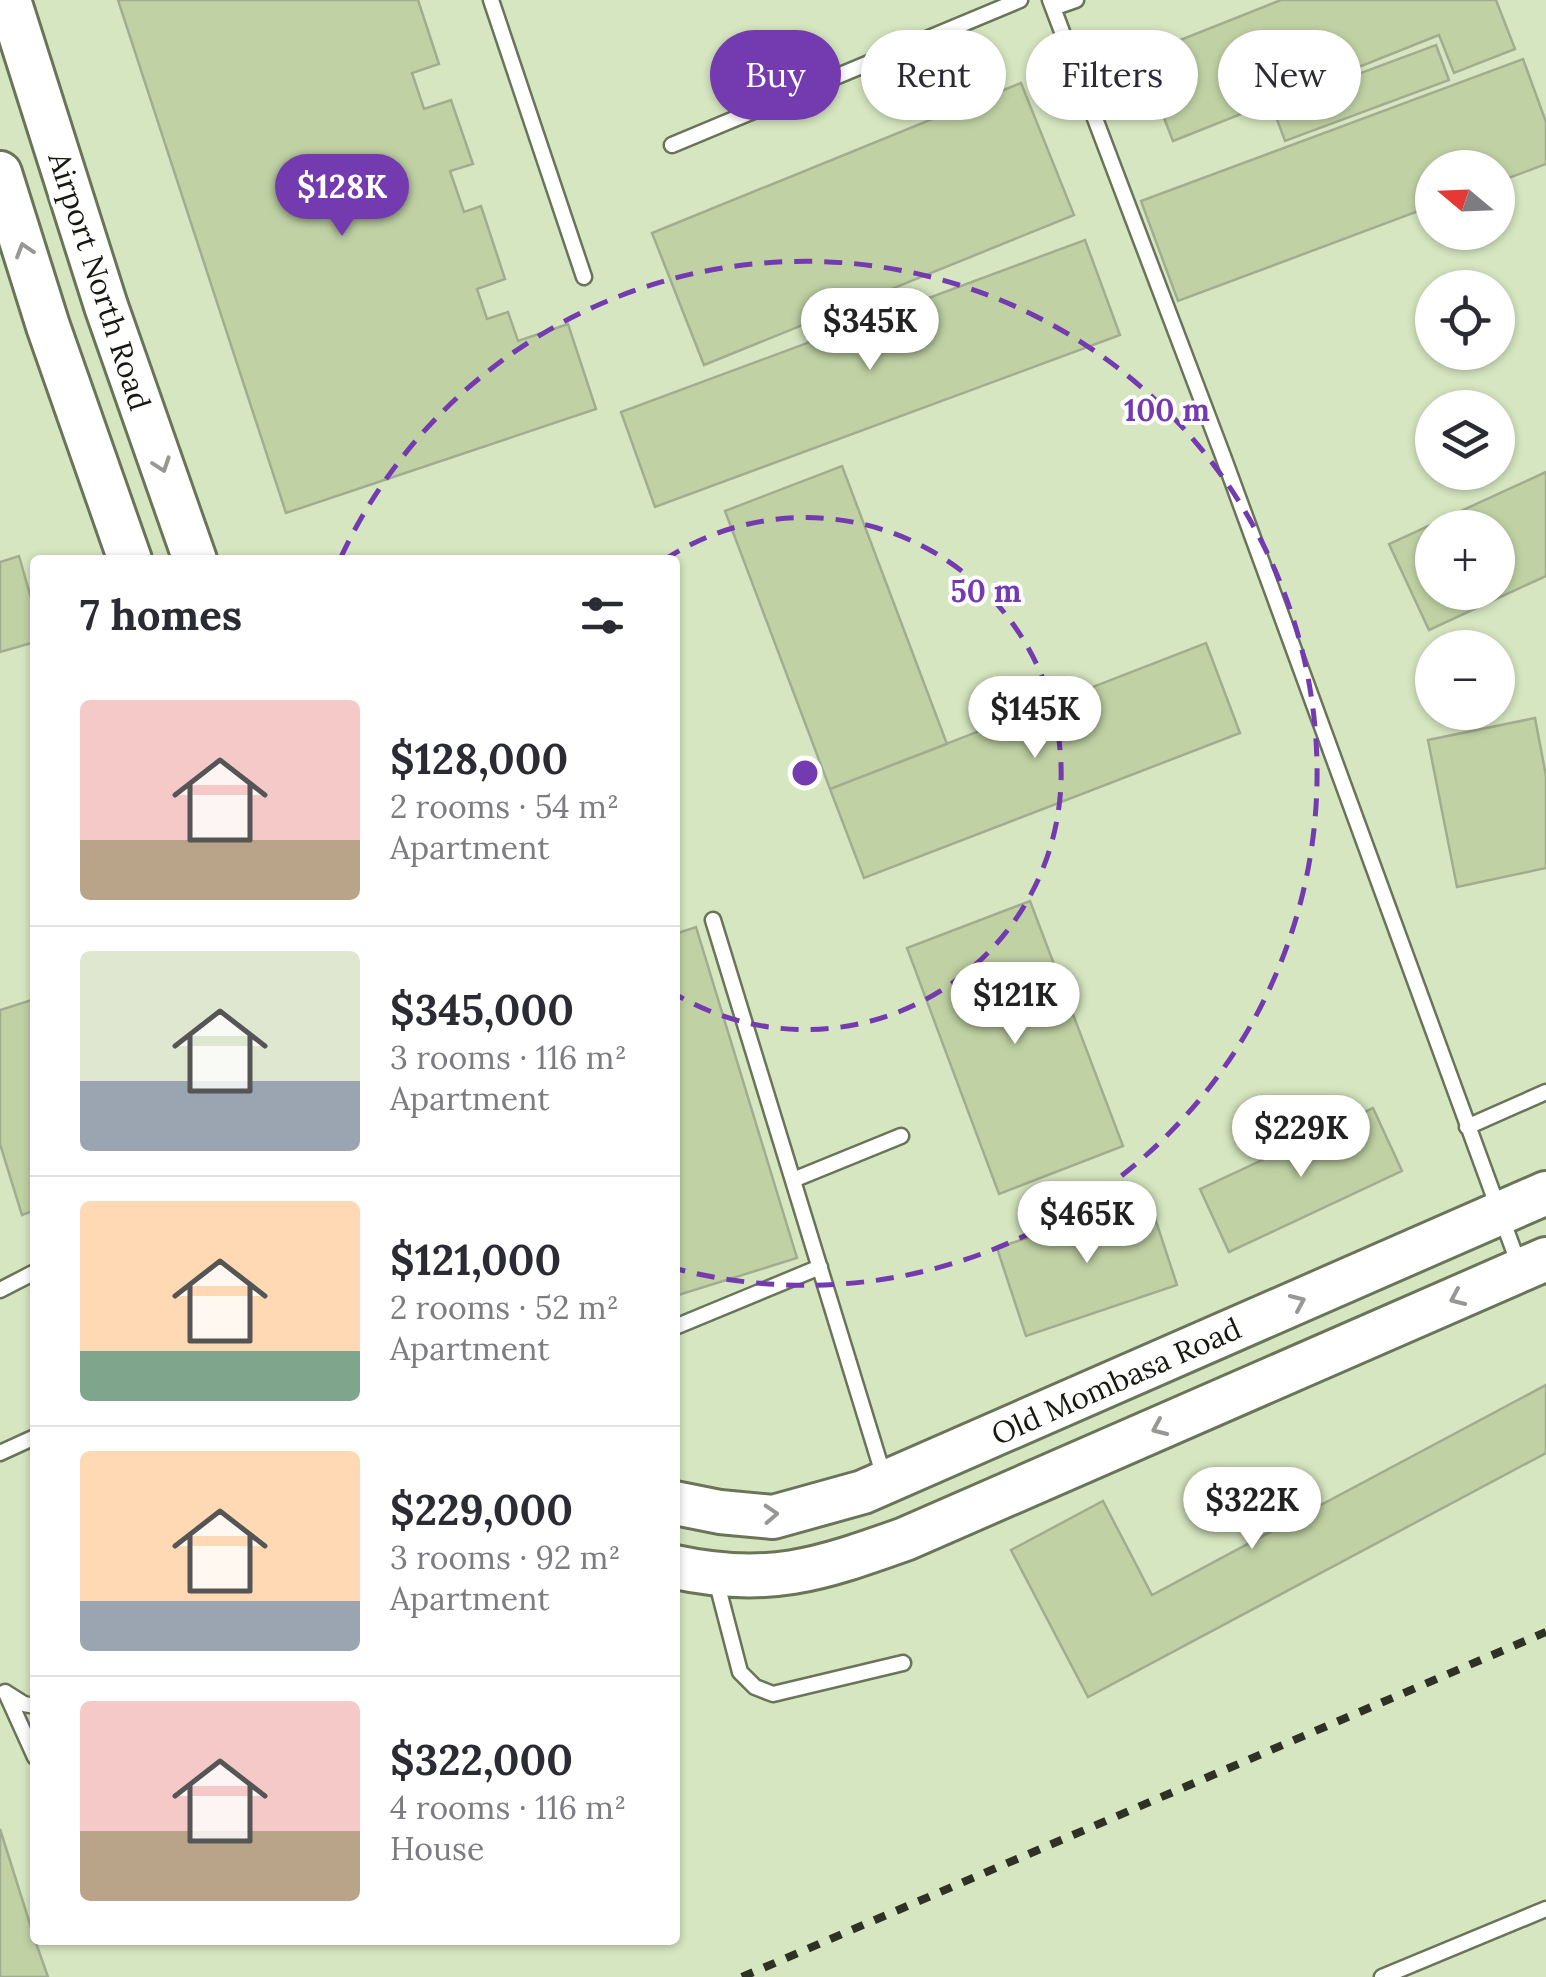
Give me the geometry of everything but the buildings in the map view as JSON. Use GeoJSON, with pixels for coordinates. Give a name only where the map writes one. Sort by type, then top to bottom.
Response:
{"type":"FeatureCollection","features":[{"type":"Feature","properties":{"kind":"main road","name":"Airport North Road"},"geometry":{"type":"LineString","coordinates":[[9,0],[106,306],[193,555]]}},
{"type":"Feature","properties":{"kind":"main road","name":"Airport North Road"},"geometry":{"type":"LineString","coordinates":[[0,173],[48,326],[128,555]]}},
{"type":"Feature","properties":{"kind":"main road"},"geometry":{"type":"LineString","coordinates":[[48,326],[106,306]]}},
{"type":"Feature","properties":{"kind":"main road","name":"Old Mombasa Road"},"geometry":{"type":"LineString","coordinates":[[680,1504],[773,1517],[828,1504],[1546,1193]]}},
{"type":"Feature","properties":{"kind":"main road","name":"Old Mombasa Road"},"geometry":{"type":"LineString","coordinates":[[695,1571],[740,1578],[812,1570],[905,1539],[1533,1264]]}},
{"type":"Feature","properties":{"kind":"lane"},"geometry":{"type":"LineString","coordinates":[[26,0],[27,57]]}},
{"type":"Feature","properties":{"kind":"lane"},"geometry":{"type":"LineString","coordinates":[[491,0],[584,277]]}},
{"type":"Feature","properties":{"kind":"lane"},"geometry":{"type":"LineString","coordinates":[[672,145],[1020,0]]}},
{"type":"Feature","properties":{"kind":"lane"},"geometry":{"type":"LineString","coordinates":[[1076,0],[1052,4],[1224,456],[1467,1127],[1501,1213],[1533,1264]]}},
{"type":"Feature","properties":{"kind":"lane"},"geometry":{"type":"LineString","coordinates":[[713,920],[886,1482]]}},
{"type":"Feature","properties":{"kind":"lane"},"geometry":{"type":"LineString","coordinates":[[1467,1127],[1546,1092]]}},
{"type":"Feature","properties":{"kind":"lane"},"geometry":{"type":"LineString","coordinates":[[793,1180],[902,1136]]}},
{"type":"Feature","properties":{"kind":"lane"},"geometry":{"type":"LineString","coordinates":[[680,1325],[820,1268]]}},
{"type":"Feature","properties":{"kind":"lane"},"geometry":{"type":"LineString","coordinates":[[0,1290],[30,1275]]}},
{"type":"Feature","properties":{"kind":"lane"},"geometry":{"type":"LineString","coordinates":[[0,1453],[30,1439]]}},
{"type":"Feature","properties":{"kind":"lane"},"geometry":{"type":"LineString","coordinates":[[695,1571],[740,1672],[755,1687],[773,1694],[903,1663]]}},
{"type":"Feature","properties":{"kind":"lane"},"geometry":{"type":"LineString","coordinates":[[3,1691],[30,1705]]}},
{"type":"Feature","properties":{"kind":"lane"},"geometry":{"type":"LineString","coordinates":[[3,1691],[30,1747]]}},
{"type":"Feature","properties":{"kind":"lane"},"geometry":{"type":"LineString","coordinates":[[1382,1977],[1546,1908]]}},
{"type":"Feature","properties":{"kind":"shaded area"},"geometry":{"type":"Polygon","coordinates":[[[0,0],[1546,0],[1546,1977],[0,1977],[0,0]]]}},
{"type":"Feature","properties":{"kind":"railway"},"geometry":{"type":"LineString","coordinates":[[742,1977],[1546,1632]]}}]}
